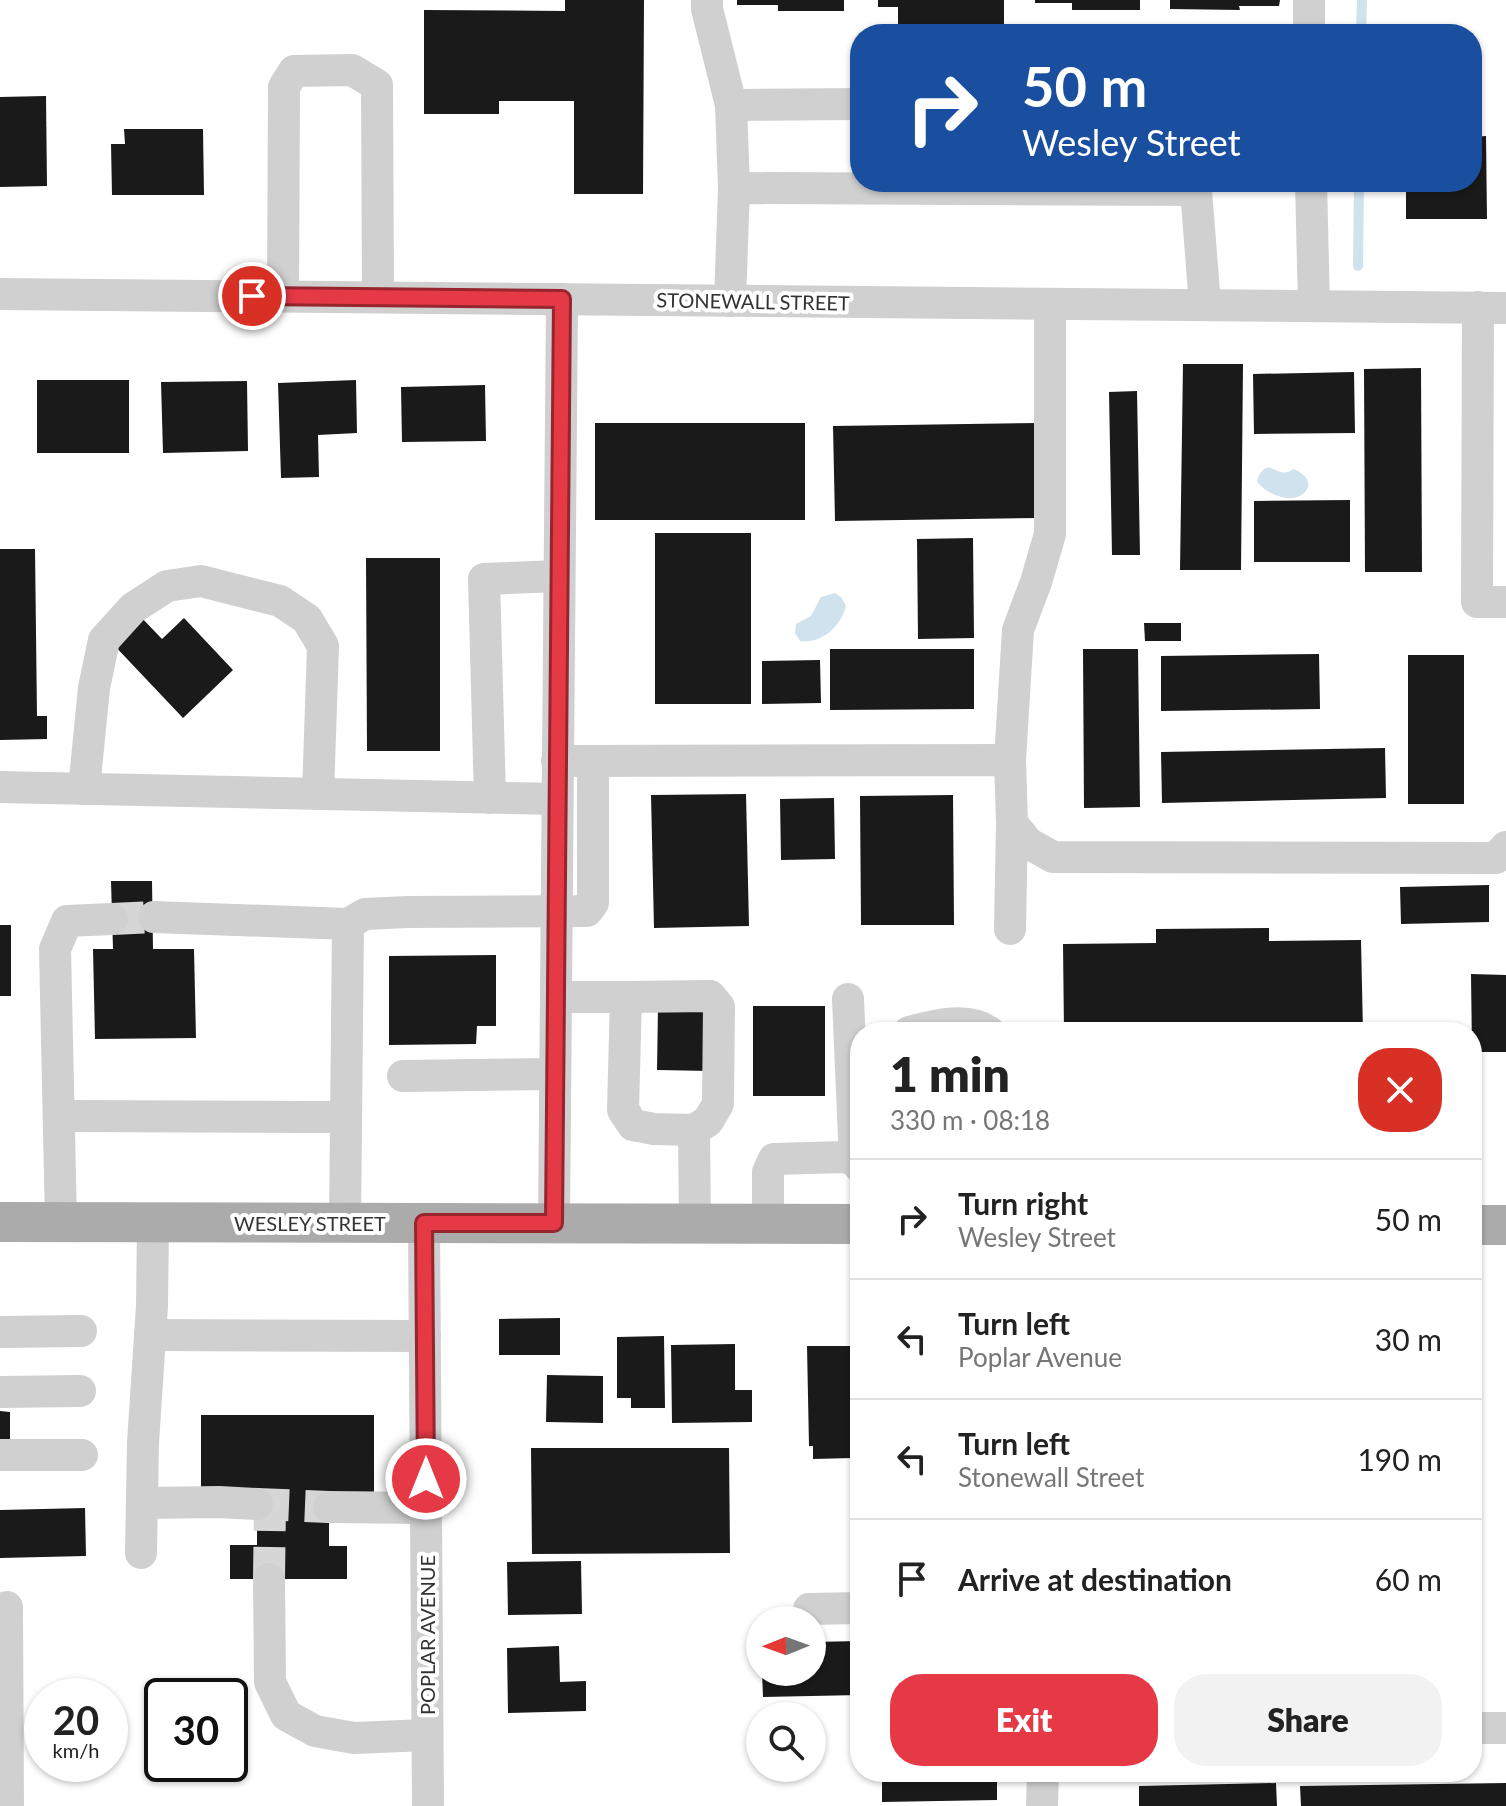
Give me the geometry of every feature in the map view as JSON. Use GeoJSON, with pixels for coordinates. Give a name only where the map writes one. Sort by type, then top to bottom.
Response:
{"type":"FeatureCollection","features":[{"type":"Feature","properties":{"kind":"main road","name":"WESLEY STREET"},"geometry":{"type":"LineString","coordinates":[[0,1222],[850,1224]]}},
{"type":"Feature","properties":{"kind":"main road"},"geometry":{"type":"LineString","coordinates":[[1482,1225],[1506,1225]]}},
{"type":"Feature","properties":{"kind":"street"},"geometry":{"type":"LineString","coordinates":[[707,0],[731,105],[734,188],[730,301]]}},
{"type":"Feature","properties":{"kind":"street"},"geometry":{"type":"LineString","coordinates":[[1309,0],[1309,24]]}},
{"type":"Feature","properties":{"kind":"street"},"geometry":{"type":"LineString","coordinates":[[283,296],[284,87],[294,71],[352,70],[377,85],[378,297]]}},
{"type":"Feature","properties":{"kind":"street"},"geometry":{"type":"LineString","coordinates":[[731,105],[850,104]]}},
{"type":"Feature","properties":{"kind":"street"},"geometry":{"type":"LineString","coordinates":[[734,188],[850,187]]}},
{"type":"Feature","properties":{"kind":"street"},"geometry":{"type":"LineString","coordinates":[[1196,192],[1205,305]]}},
{"type":"Feature","properties":{"kind":"street"},"geometry":{"type":"LineString","coordinates":[[1311,192],[1314,306]]}},
{"type":"Feature","properties":{"kind":"street","name":"STONEWALL STREET"},"geometry":{"type":"LineString","coordinates":[[0,294],[1492,308]]}},
{"type":"Feature","properties":{"kind":"street"},"geometry":{"type":"LineString","coordinates":[[554,1223],[562,299]]}},
{"type":"Feature","properties":{"kind":"street"},"geometry":{"type":"LineString","coordinates":[[1010,929],[1010,760],[1018,630],[1050,534],[1050,304]]}},
{"type":"Feature","properties":{"kind":"street"},"geometry":{"type":"LineString","coordinates":[[1492,308],[1477,602],[1506,602]]}},
{"type":"Feature","properties":{"kind":"street"},"geometry":{"type":"LineString","coordinates":[[490,798],[484,579],[559,576]]}},
{"type":"Feature","properties":{"kind":"street"},"geometry":{"type":"LineString","coordinates":[[84,789],[94,688],[104,640],[133,608],[167,586],[201,581],[280,601],[307,619],[323,646],[318,794]]}},
{"type":"Feature","properties":{"kind":"street"},"geometry":{"type":"LineString","coordinates":[[557,761],[1010,760]]}},
{"type":"Feature","properties":{"kind":"street"},"geometry":{"type":"LineString","coordinates":[[154,917],[348,924],[365,914],[587,911],[593,903],[593,761]]}},
{"type":"Feature","properties":{"kind":"street"},"geometry":{"type":"LineString","coordinates":[[0,787],[557,799]]}},
{"type":"Feature","properties":{"kind":"street"},"geometry":{"type":"LineString","coordinates":[[1012,823],[1028,843],[1053,857],[1496,858],[1506,847]]}},
{"type":"Feature","properties":{"kind":"street"},"geometry":{"type":"LineString","coordinates":[[61,1223],[55,949],[67,921],[112,919]]}},
{"type":"Feature","properties":{"kind":"street"},"geometry":{"type":"LineString","coordinates":[[345,1223],[348,924]]}},
{"type":"Feature","properties":{"kind":"street"},"geometry":{"type":"LineString","coordinates":[[556,997],[710,996],[719,1007],[718,1104],[708,1121],[694,1130],[633,1125],[623,1110],[626,997]]}},
{"type":"Feature","properties":{"kind":"street"},"geometry":{"type":"LineString","coordinates":[[848,999],[850,1036]]}},
{"type":"Feature","properties":{"kind":"street"},"geometry":{"type":"LineString","coordinates":[[403,1076],[555,1074]]}},
{"type":"Feature","properties":{"kind":"street"},"geometry":{"type":"LineString","coordinates":[[59,1116],[346,1117]]}},
{"type":"Feature","properties":{"kind":"street"},"geometry":{"type":"LineString","coordinates":[[694,1130],[695,1223]]}},
{"type":"Feature","properties":{"kind":"street"},"geometry":{"type":"LineString","coordinates":[[768,1224],[768,1172],[774,1159],[844,1157],[850,1160]]}},
{"type":"Feature","properties":{"kind":"street"},"geometry":{"type":"LineString","coordinates":[[141,1553],[153,1223]]}},
{"type":"Feature","properties":{"kind":"street","name":"POPLAR AVENUE"},"geometry":{"type":"LineString","coordinates":[[424,1223],[428,1806]]}},
{"type":"Feature","properties":{"kind":"street"},"geometry":{"type":"LineString","coordinates":[[0,1332],[81,1331]]}},
{"type":"Feature","properties":{"kind":"street"},"geometry":{"type":"LineString","coordinates":[[150,1335],[425,1336]]}},
{"type":"Feature","properties":{"kind":"street"},"geometry":{"type":"LineString","coordinates":[[0,1392],[80,1391]]}},
{"type":"Feature","properties":{"kind":"street"},"geometry":{"type":"LineString","coordinates":[[0,1455],[82,1455]]}},
{"type":"Feature","properties":{"kind":"street"},"geometry":{"type":"LineString","coordinates":[[142,1503],[257,1504]]}},
{"type":"Feature","properties":{"kind":"street"},"geometry":{"type":"LineString","coordinates":[[329,1507],[426,1508]]}},
{"type":"Feature","properties":{"kind":"street"},"geometry":{"type":"LineString","coordinates":[[269,1579],[270,1682],[286,1715],[315,1731],[354,1738],[427,1735]]}},
{"type":"Feature","properties":{"kind":"street"},"geometry":{"type":"LineString","coordinates":[[7,1607],[8,1806]]}},
{"type":"Feature","properties":{"kind":"street"},"geometry":{"type":"LineString","coordinates":[[826,1609],[850,1608]]}},
{"type":"Feature","properties":{"kind":"street"},"geometry":{"type":"LineString","coordinates":[[1482,1728],[1506,1728]]}},
{"type":"Feature","properties":{"kind":"street"},"geometry":{"type":"LineString","coordinates":[[1042,1806],[1043,1782]]}},
{"type":"Feature","properties":{"kind":"water"},"geometry":{"type":"Polygon","coordinates":[[[1269,467],[1281,472],[1293,469],[1300,473],[1308,482],[1307,489],[1293,498],[1272,494],[1257,481],[1261,472],[1269,467]]]}},
{"type":"Feature","properties":{"kind":"water"},"geometry":{"type":"Polygon","coordinates":[[[835,593],[846,606],[835,627],[816,640],[800,641],[795,633],[796,624],[811,616],[821,597],[835,593]]]}},
{"type":"Feature","properties":{"kind":"building"},"geometry":{"type":"Polygon","coordinates":[[[565,0],[644,0],[643,194],[574,194],[574,101],[499,101],[499,114],[424,114],[424,10],[565,11],[565,0]]]}},
{"type":"Feature","properties":{"kind":"building"},"geometry":{"type":"Polygon","coordinates":[[[737,0],[844,0],[844,11],[778,11],[778,5],[737,5],[737,0]]]}},
{"type":"Feature","properties":{"kind":"building"},"geometry":{"type":"Polygon","coordinates":[[[878,0],[1004,0],[1004,24],[898,24],[898,7],[878,7],[878,0]]]}},
{"type":"Feature","properties":{"kind":"building"},"geometry":{"type":"Polygon","coordinates":[[[1035,0],[1140,0],[1140,10],[1072,10],[1072,3],[1035,3],[1035,0]]]}},
{"type":"Feature","properties":{"kind":"building"},"geometry":{"type":"Polygon","coordinates":[[[1170,0],[1280,0],[1279,6],[1239,6],[1240,10],[1170,9],[1170,0]]]}},
{"type":"Feature","properties":{"kind":"building"},"geometry":{"type":"Polygon","coordinates":[[[46,96],[47,186],[0,187],[0,97],[46,96]]]}},
{"type":"Feature","properties":{"kind":"building"},"geometry":{"type":"Polygon","coordinates":[[[124,129],[203,129],[204,195],[112,195],[111,144],[125,144],[124,129]]]}},
{"type":"Feature","properties":{"kind":"building"},"geometry":{"type":"Polygon","coordinates":[[[1482,136],[1486,136],[1487,219],[1406,219],[1406,192],[1482,192],[1482,136]]]}},
{"type":"Feature","properties":{"kind":"building"},"geometry":{"type":"Polygon","coordinates":[[[1183,364],[1243,364],[1241,570],[1180,570],[1183,364]]]}},
{"type":"Feature","properties":{"kind":"building"},"geometry":{"type":"Polygon","coordinates":[[[1421,368],[1422,572],[1365,572],[1364,369],[1421,368]]]}},
{"type":"Feature","properties":{"kind":"building"},"geometry":{"type":"Polygon","coordinates":[[[1354,372],[1355,433],[1254,434],[1253,374],[1354,372]]]}},
{"type":"Feature","properties":{"kind":"building"},"geometry":{"type":"Polygon","coordinates":[[[37,380],[129,380],[129,453],[37,453],[37,380]]]}},
{"type":"Feature","properties":{"kind":"building"},"geometry":{"type":"Polygon","coordinates":[[[356,380],[357,433],[318,435],[319,477],[281,478],[278,383],[356,380]]]}},
{"type":"Feature","properties":{"kind":"building"},"geometry":{"type":"Polygon","coordinates":[[[247,381],[248,451],[163,453],[161,382],[247,381]]]}},
{"type":"Feature","properties":{"kind":"building"},"geometry":{"type":"Polygon","coordinates":[[[485,385],[486,441],[402,442],[401,387],[485,385]]]}},
{"type":"Feature","properties":{"kind":"building"},"geometry":{"type":"Polygon","coordinates":[[[1137,391],[1140,555],[1112,555],[1109,392],[1137,391]]]}},
{"type":"Feature","properties":{"kind":"building"},"geometry":{"type":"Polygon","coordinates":[[[595,423],[805,423],[805,520],[595,520],[595,423]]]}},
{"type":"Feature","properties":{"kind":"building"},"geometry":{"type":"Polygon","coordinates":[[[1039,423],[1041,518],[835,521],[833,426],[1039,423]]]}},
{"type":"Feature","properties":{"kind":"building"},"geometry":{"type":"Polygon","coordinates":[[[1350,500],[1350,562],[1254,562],[1254,501],[1350,500]]]}},
{"type":"Feature","properties":{"kind":"building"},"geometry":{"type":"Polygon","coordinates":[[[655,533],[751,533],[751,704],[655,704],[655,533]]]}},
{"type":"Feature","properties":{"kind":"building"},"geometry":{"type":"Polygon","coordinates":[[[973,538],[974,638],[918,639],[917,539],[973,538]]]}},
{"type":"Feature","properties":{"kind":"building"},"geometry":{"type":"Polygon","coordinates":[[[0,549],[35,549],[37,716],[47,716],[47,739],[0,740],[0,549]]]}},
{"type":"Feature","properties":{"kind":"building"},"geometry":{"type":"Polygon","coordinates":[[[366,558],[440,558],[440,751],[367,751],[366,558]]]}},
{"type":"Feature","properties":{"kind":"building"},"geometry":{"type":"Polygon","coordinates":[[[139,615],[162,639],[184,618],[233,670],[183,718],[111,642],[139,615]]]}},
{"type":"Feature","properties":{"kind":"building"},"geometry":{"type":"Polygon","coordinates":[[[1144,623],[1181,623],[1181,641],[1145,641],[1144,623]]]}},
{"type":"Feature","properties":{"kind":"building"},"geometry":{"type":"Polygon","coordinates":[[[830,649],[974,649],[974,709],[830,710],[830,649]]]}},
{"type":"Feature","properties":{"kind":"building"},"geometry":{"type":"Polygon","coordinates":[[[1083,649],[1138,649],[1140,807],[1084,808],[1083,649]]]}},
{"type":"Feature","properties":{"kind":"building"},"geometry":{"type":"Polygon","coordinates":[[[1319,654],[1320,709],[1161,711],[1161,656],[1319,654]]]}},
{"type":"Feature","properties":{"kind":"building"},"geometry":{"type":"Polygon","coordinates":[[[1408,655],[1464,655],[1464,804],[1408,804],[1408,655]]]}},
{"type":"Feature","properties":{"kind":"building"},"geometry":{"type":"Polygon","coordinates":[[[820,660],[821,703],[762,704],[762,661],[820,660]]]}},
{"type":"Feature","properties":{"kind":"building"},"geometry":{"type":"Polygon","coordinates":[[[1385,748],[1386,798],[1162,803],[1161,752],[1385,748]]]}},
{"type":"Feature","properties":{"kind":"building"},"geometry":{"type":"Polygon","coordinates":[[[746,794],[749,926],[654,928],[651,795],[746,794]]]}},
{"type":"Feature","properties":{"kind":"building"},"geometry":{"type":"Polygon","coordinates":[[[953,795],[954,925],[861,925],[860,796],[953,795]]]}},
{"type":"Feature","properties":{"kind":"building"},"geometry":{"type":"Polygon","coordinates":[[[834,798],[835,859],[781,860],[780,799],[834,798]]]}},
{"type":"Feature","properties":{"kind":"building"},"geometry":{"type":"Polygon","coordinates":[[[111,881],[152,881],[153,949],[194,949],[196,1038],[95,1039],[93,949],[113,949],[111,881]]]}},
{"type":"Feature","properties":{"kind":"building"},"geometry":{"type":"Polygon","coordinates":[[[1489,885],[1489,922],[1401,924],[1400,887],[1489,885]]]}},
{"type":"Feature","properties":{"kind":"building"},"geometry":{"type":"Polygon","coordinates":[[[0,925],[11,925],[11,996],[0,996],[0,925]]]}},
{"type":"Feature","properties":{"kind":"building"},"geometry":{"type":"Polygon","coordinates":[[[1269,928],[1269,941],[1361,940],[1363,1022],[1064,1022],[1063,944],[1156,943],[1156,929],[1269,928]]]}},
{"type":"Feature","properties":{"kind":"building"},"geometry":{"type":"Polygon","coordinates":[[[496,955],[496,1026],[477,1026],[476,1044],[389,1045],[389,956],[496,955]]]}},
{"type":"Feature","properties":{"kind":"building"},"geometry":{"type":"Polygon","coordinates":[[[1471,974],[1506,975],[1506,1052],[1482,1052],[1482,1022],[1472,1022],[1471,974]]]}},
{"type":"Feature","properties":{"kind":"building"},"geometry":{"type":"Polygon","coordinates":[[[753,1006],[825,1006],[825,1096],[753,1096],[753,1006]]]}},
{"type":"Feature","properties":{"kind":"building"},"geometry":{"type":"Polygon","coordinates":[[[658,1007],[711,1008],[710,1071],[657,1070],[658,1007]]]}},
{"type":"Feature","properties":{"kind":"building"},"geometry":{"type":"Polygon","coordinates":[[[560,1318],[560,1355],[499,1355],[499,1319],[560,1318]]]}},
{"type":"Feature","properties":{"kind":"building"},"geometry":{"type":"Polygon","coordinates":[[[664,1336],[665,1408],[631,1408],[631,1398],[617,1398],[617,1337],[664,1336]]]}},
{"type":"Feature","properties":{"kind":"building"},"geometry":{"type":"Polygon","coordinates":[[[735,1344],[735,1390],[752,1390],[752,1422],[672,1423],[671,1345],[735,1344]]]}},
{"type":"Feature","properties":{"kind":"building"},"geometry":{"type":"Polygon","coordinates":[[[807,1346],[850,1346],[850,1458],[813,1459],[813,1446],[809,1446],[807,1346]]]}},
{"type":"Feature","properties":{"kind":"building"},"geometry":{"type":"Polygon","coordinates":[[[547,1375],[603,1376],[603,1423],[546,1422],[547,1375]]]}},
{"type":"Feature","properties":{"kind":"building"},"geometry":{"type":"Polygon","coordinates":[[[0,1411],[10,1412],[10,1439],[0,1439],[0,1411]]]}},
{"type":"Feature","properties":{"kind":"building"},"geometry":{"type":"Polygon","coordinates":[[[201,1415],[374,1415],[374,1501],[329,1507],[329,1546],[347,1546],[347,1579],[230,1579],[230,1545],[257,1545],[257,1494],[201,1494],[201,1415]]]}},
{"type":"Feature","properties":{"kind":"building"},"geometry":{"type":"Polygon","coordinates":[[[531,1448],[729,1448],[730,1553],[532,1554],[531,1448]]]}},
{"type":"Feature","properties":{"kind":"building"},"geometry":{"type":"Polygon","coordinates":[[[85,1508],[86,1556],[0,1558],[0,1510],[85,1508]]]}},
{"type":"Feature","properties":{"kind":"building"},"geometry":{"type":"Polygon","coordinates":[[[581,1561],[582,1614],[508,1615],[507,1562],[581,1561]]]}},
{"type":"Feature","properties":{"kind":"building"},"geometry":{"type":"Polygon","coordinates":[[[850,1641],[850,1695],[763,1697],[763,1686],[826,1686],[826,1642],[850,1641]]]}},
{"type":"Feature","properties":{"kind":"building"},"geometry":{"type":"Polygon","coordinates":[[[559,1646],[560,1682],[586,1681],[586,1711],[508,1713],[507,1648],[559,1646]]]}},
{"type":"Feature","properties":{"kind":"building"},"geometry":{"type":"Polygon","coordinates":[[[882,1782],[997,1782],[997,1800],[882,1802],[882,1782]]]}},
{"type":"Feature","properties":{"kind":"building"},"geometry":{"type":"Polygon","coordinates":[[[1276,1783],[1277,1806],[1139,1806],[1139,1786],[1276,1783]]]}},
{"type":"Feature","properties":{"kind":"building"},"geometry":{"type":"Polygon","coordinates":[[[1506,1783],[1506,1806],[1301,1806],[1300,1786],[1506,1783]]]}},
{"type":"Feature","properties":{"kind":"waterway"},"geometry":{"type":"LineString","coordinates":[[1361,24],[1362,0]]}},
{"type":"Feature","properties":{"kind":"waterway"},"geometry":{"type":"LineString","coordinates":[[1358,266],[1359,192]]}},
{"type":"Feature","properties":{"kind":"tunnel"},"geometry":{"type":"LineString","coordinates":[[112,919],[154,917]]}},
{"type":"Feature","properties":{"kind":"tunnel"},"geometry":{"type":"LineString","coordinates":[[257,1504],[329,1507]]}},
{"type":"Feature","properties":{"kind":"tunnel"},"geometry":{"type":"LineString","coordinates":[[269,1579],[270,1505]]}},
{"type":"Feature","properties":{"kind":"route"},"geometry":{"type":"LineString","coordinates":[[252,296],[562,299],[554,1223],[424,1223],[426,1479]]}}]}
